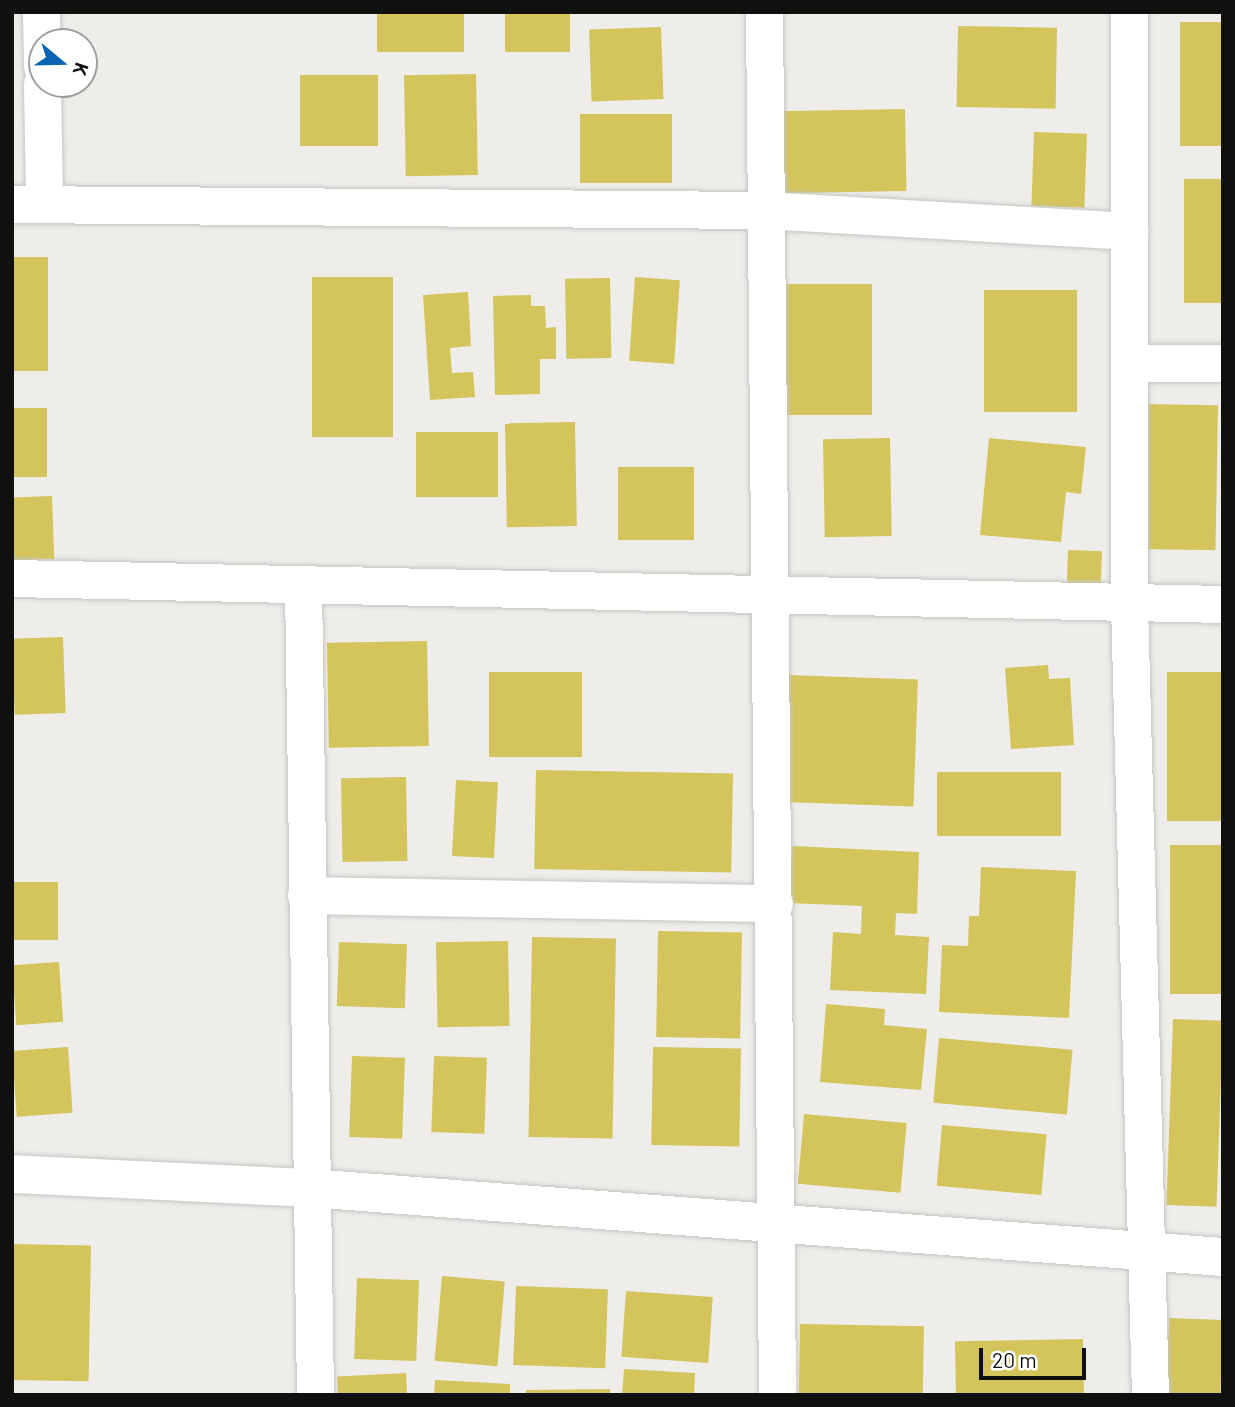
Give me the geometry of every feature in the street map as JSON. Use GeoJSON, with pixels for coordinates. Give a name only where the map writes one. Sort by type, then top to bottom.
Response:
{"type":"FeatureCollection","features":[{"type":"Feature","properties":{"kind":"street"},"geometry":{"type":"LineString","coordinates":[[764,12],[772,595],[777,1395]]}},
{"type":"Feature","properties":{"kind":"street"},"geometry":{"type":"LineString","coordinates":[[1129,12],[1129,604],[1143,1251],[1150,1395]]}},
{"type":"Feature","properties":{"kind":"street"},"geometry":{"type":"LineString","coordinates":[[40,98],[28,204],[766,210],[1129,232]]}},
{"type":"Feature","properties":{"kind":"street"},"geometry":{"type":"LineString","coordinates":[[1129,363],[1223,363]]}},
{"type":"Feature","properties":{"kind":"street"},"geometry":{"type":"LineString","coordinates":[[12,578],[1223,604]]}},
{"type":"Feature","properties":{"kind":"street"},"geometry":{"type":"LineString","coordinates":[[303,585],[309,1188],[315,1395]]}},
{"type":"Feature","properties":{"kind":"street"},"geometry":{"type":"LineString","coordinates":[[306,895],[774,904]]}},
{"type":"Feature","properties":{"kind":"street"},"geometry":{"type":"LineString","coordinates":[[12,1174],[309,1188],[1223,1257]]}},
{"type":"Feature","properties":{"kind":"building"},"geometry":{"type":"Polygon","coordinates":[[[377,12],[464,12],[464,52],[377,52],[377,12]]]}},
{"type":"Feature","properties":{"kind":"building"},"geometry":{"type":"Polygon","coordinates":[[[505,12],[570,12],[570,52],[505,52],[505,12]]]}},
{"type":"Feature","properties":{"kind":"building"},"geometry":{"type":"Polygon","coordinates":[[[1180,22],[1223,22],[1223,146],[1180,146],[1180,22]]]}},
{"type":"Feature","properties":{"kind":"building"},"geometry":{"type":"Polygon","coordinates":[[[958,26],[1057,28],[1056,109],[957,107],[958,26]]]}},
{"type":"Feature","properties":{"kind":"building"},"geometry":{"type":"Polygon","coordinates":[[[661,27],[664,99],[592,101],[589,30],[661,27]]]}},
{"type":"Feature","properties":{"kind":"building"},"geometry":{"type":"Polygon","coordinates":[[[476,74],[478,175],[406,176],[404,75],[476,74]]]}},
{"type":"Feature","properties":{"kind":"building"},"geometry":{"type":"Polygon","coordinates":[[[300,75],[378,75],[378,146],[300,146],[300,75]]]}},
{"type":"Feature","properties":{"kind":"building"},"geometry":{"type":"Polygon","coordinates":[[[905,109],[906,191],[778,193],[777,111],[905,109]]]}},
{"type":"Feature","properties":{"kind":"building"},"geometry":{"type":"Polygon","coordinates":[[[580,114],[672,114],[672,183],[580,183],[580,114]]]}},
{"type":"Feature","properties":{"kind":"building"},"geometry":{"type":"Polygon","coordinates":[[[1034,132],[1087,134],[1084,208],[1031,206],[1034,132]]]}},
{"type":"Feature","properties":{"kind":"building"},"geometry":{"type":"Polygon","coordinates":[[[1184,179],[1223,179],[1223,303],[1184,303],[1184,179]]]}},
{"type":"Feature","properties":{"kind":"building"},"geometry":{"type":"Polygon","coordinates":[[[12,257],[48,257],[48,371],[12,371],[12,257]]]}},
{"type":"Feature","properties":{"kind":"building"},"geometry":{"type":"Polygon","coordinates":[[[312,277],[393,277],[393,437],[312,437],[312,277]]]}},
{"type":"Feature","properties":{"kind":"building"},"geometry":{"type":"Polygon","coordinates":[[[635,277],[680,280],[674,364],[629,361],[635,277]]]}},
{"type":"Feature","properties":{"kind":"building"},"geometry":{"type":"Polygon","coordinates":[[[610,278],[611,358],[566,359],[565,279],[610,278]]]}},
{"type":"Feature","properties":{"kind":"building"},"geometry":{"type":"Polygon","coordinates":[[[782,284],[872,284],[872,415],[782,415],[782,284]]]}},
{"type":"Feature","properties":{"kind":"building"},"geometry":{"type":"Polygon","coordinates":[[[984,290],[1077,290],[1077,412],[984,412],[984,290]]]}},
{"type":"Feature","properties":{"kind":"building"},"geometry":{"type":"Polygon","coordinates":[[[468,292],[471,346],[450,348],[452,373],[473,372],[475,397],[430,400],[423,295],[468,292]]]}},
{"type":"Feature","properties":{"kind":"building"},"geometry":{"type":"Polygon","coordinates":[[[531,295],[531,306],[545,306],[546,328],[556,327],[556,359],[540,359],[540,394],[495,395],[493,296],[531,295]]]}},
{"type":"Feature","properties":{"kind":"building"},"geometry":{"type":"Polygon","coordinates":[[[1141,404],[1218,405],[1215,550],[1138,549],[1141,404]]]}},
{"type":"Feature","properties":{"kind":"building"},"geometry":{"type":"Polygon","coordinates":[[[12,408],[47,408],[47,477],[12,477],[12,408]]]}},
{"type":"Feature","properties":{"kind":"building"},"geometry":{"type":"Polygon","coordinates":[[[575,422],[577,526],[507,527],[505,423],[575,422]]]}},
{"type":"Feature","properties":{"kind":"building"},"geometry":{"type":"Polygon","coordinates":[[[416,432],[498,432],[498,497],[416,497],[416,432]]]}},
{"type":"Feature","properties":{"kind":"building"},"geometry":{"type":"Polygon","coordinates":[[[890,438],[892,536],[825,537],[823,439],[890,438]]]}},
{"type":"Feature","properties":{"kind":"building"},"geometry":{"type":"Polygon","coordinates":[[[989,438],[1086,447],[1081,494],[1066,492],[1061,542],[980,535],[989,438]]]}},
{"type":"Feature","properties":{"kind":"building"},"geometry":{"type":"Polygon","coordinates":[[[618,467],[694,467],[694,540],[618,540],[618,467]]]}},
{"type":"Feature","properties":{"kind":"building"},"geometry":{"type":"Polygon","coordinates":[[[52,496],[54,559],[14,560],[12,497],[52,496]]]}},
{"type":"Feature","properties":{"kind":"building"},"geometry":{"type":"Polygon","coordinates":[[[1068,550],[1102,551],[1101,590],[1067,589],[1068,550]]]}},
{"type":"Feature","properties":{"kind":"building"},"geometry":{"type":"Polygon","coordinates":[[[63,637],[66,713],[15,715],[12,639],[63,637]]]}},
{"type":"Feature","properties":{"kind":"building"},"geometry":{"type":"Polygon","coordinates":[[[427,641],[429,746],[329,748],[327,643],[427,641]]]}},
{"type":"Feature","properties":{"kind":"building"},"geometry":{"type":"Polygon","coordinates":[[[1048,665],[1049,679],[1070,678],[1074,745],[1011,749],[1005,668],[1048,665]]]}},
{"type":"Feature","properties":{"kind":"building"},"geometry":{"type":"Polygon","coordinates":[[[489,672],[582,672],[582,757],[489,757],[489,672]]]}},
{"type":"Feature","properties":{"kind":"building"},"geometry":{"type":"Polygon","coordinates":[[[1167,672],[1223,672],[1223,821],[1167,821],[1167,672]]]}},
{"type":"Feature","properties":{"kind":"building"},"geometry":{"type":"Polygon","coordinates":[[[787,675],[918,680],[913,806],[783,802],[787,675]]]}},
{"type":"Feature","properties":{"kind":"building"},"geometry":{"type":"Polygon","coordinates":[[[536,770],[733,773],[731,872],[534,869],[536,770]]]}},
{"type":"Feature","properties":{"kind":"building"},"geometry":{"type":"Polygon","coordinates":[[[937,772],[1061,772],[1061,836],[937,836],[937,772]]]}},
{"type":"Feature","properties":{"kind":"building"},"geometry":{"type":"Polygon","coordinates":[[[406,777],[407,861],[342,862],[341,778],[406,777]]]}},
{"type":"Feature","properties":{"kind":"building"},"geometry":{"type":"Polygon","coordinates":[[[456,780],[498,782],[494,858],[452,856],[456,780]]]}},
{"type":"Feature","properties":{"kind":"building"},"geometry":{"type":"Polygon","coordinates":[[[1170,845],[1223,845],[1223,994],[1170,994],[1170,845]]]}},
{"type":"Feature","properties":{"kind":"building"},"geometry":{"type":"Polygon","coordinates":[[[792,846],[919,852],[917,914],[896,913],[895,935],[929,937],[926,994],[830,990],[833,932],[861,934],[862,906],[789,903],[792,846]]]}},
{"type":"Feature","properties":{"kind":"building"},"geometry":{"type":"Polygon","coordinates":[[[981,867],[1076,871],[1069,1018],[939,1012],[942,945],[968,946],[969,916],[979,916],[981,867]]]}},
{"type":"Feature","properties":{"kind":"building"},"geometry":{"type":"Polygon","coordinates":[[[12,882],[58,882],[58,940],[12,940],[12,882]]]}},
{"type":"Feature","properties":{"kind":"building"},"geometry":{"type":"Polygon","coordinates":[[[658,931],[742,932],[740,1038],[656,1037],[658,931]]]}},
{"type":"Feature","properties":{"kind":"building"},"geometry":{"type":"Polygon","coordinates":[[[532,937],[616,938],[612,1138],[529,1137],[532,937]]]}},
{"type":"Feature","properties":{"kind":"building"},"geometry":{"type":"Polygon","coordinates":[[[508,941],[509,1026],[437,1027],[436,942],[508,941]]]}},
{"type":"Feature","properties":{"kind":"building"},"geometry":{"type":"Polygon","coordinates":[[[339,942],[407,944],[405,1008],[337,1006],[339,942]]]}},
{"type":"Feature","properties":{"kind":"building"},"geometry":{"type":"Polygon","coordinates":[[[59,962],[63,1022],[16,1025],[12,965],[59,962]]]}},
{"type":"Feature","properties":{"kind":"building"},"geometry":{"type":"Polygon","coordinates":[[[826,1004],[885,1009],[884,1025],[927,1029],[921,1090],[820,1082],[826,1004]]]}},
{"type":"Feature","properties":{"kind":"building"},"geometry":{"type":"Polygon","coordinates":[[[1173,1019],[1223,1021],[1216,1207],[1167,1205],[1173,1019]]]}},
{"type":"Feature","properties":{"kind":"building"},"geometry":{"type":"Polygon","coordinates":[[[939,1038],[1072,1050],[1067,1114],[933,1103],[939,1038]]]}},
{"type":"Feature","properties":{"kind":"building"},"geometry":{"type":"Polygon","coordinates":[[[68,1047],[73,1113],[17,1117],[12,1051],[68,1047]]]}},
{"type":"Feature","properties":{"kind":"building"},"geometry":{"type":"Polygon","coordinates":[[[653,1047],[741,1049],[739,1147],[651,1145],[653,1047]]]}},
{"type":"Feature","properties":{"kind":"building"},"geometry":{"type":"Polygon","coordinates":[[[352,1056],[405,1058],[402,1139],[349,1137],[352,1056]]]}},
{"type":"Feature","properties":{"kind":"building"},"geometry":{"type":"Polygon","coordinates":[[[434,1056],[487,1058],[484,1134],[431,1132],[434,1056]]]}},
{"type":"Feature","properties":{"kind":"building"},"geometry":{"type":"Polygon","coordinates":[[[804,1114],[907,1123],[901,1193],[798,1184],[804,1114]]]}},
{"type":"Feature","properties":{"kind":"building"},"geometry":{"type":"Polygon","coordinates":[[[942,1125],[1047,1134],[1041,1195],[937,1186],[942,1125]]]}},
{"type":"Feature","properties":{"kind":"building"},"geometry":{"type":"Polygon","coordinates":[[[12,1244],[91,1245],[89,1381],[12,1380],[12,1244]]]}},
{"type":"Feature","properties":{"kind":"building"},"geometry":{"type":"Polygon","coordinates":[[[442,1276],[505,1281],[497,1366],[435,1361],[442,1276]]]}},
{"type":"Feature","properties":{"kind":"building"},"geometry":{"type":"Polygon","coordinates":[[[357,1278],[419,1280],[416,1361],[354,1359],[357,1278]]]}},
{"type":"Feature","properties":{"kind":"building"},"geometry":{"type":"Polygon","coordinates":[[[516,1286],[608,1289],[605,1368],[513,1365],[516,1286]]]}},
{"type":"Feature","properties":{"kind":"building"},"geometry":{"type":"Polygon","coordinates":[[[626,1291],[713,1297],[708,1363],[621,1357],[626,1291]]]}},
{"type":"Feature","properties":{"kind":"building"},"geometry":{"type":"Polygon","coordinates":[[[1169,1318],[1223,1320],[1220,1395],[1166,1395],[1169,1318]]]}},
{"type":"Feature","properties":{"kind":"building"},"geometry":{"type":"Polygon","coordinates":[[[800,1324],[924,1326],[923,1395],[799,1395],[800,1324]]]}},
{"type":"Feature","properties":{"kind":"building"},"geometry":{"type":"Polygon","coordinates":[[[1083,1339],[1084,1395],[956,1395],[955,1341],[1083,1339]]]}},
{"type":"Feature","properties":{"kind":"building"},"geometry":{"type":"Polygon","coordinates":[[[624,1369],[695,1373],[694,1395],[622,1395],[624,1369]]]}},
{"type":"Feature","properties":{"kind":"building"},"geometry":{"type":"Polygon","coordinates":[[[406,1373],[407,1395],[338,1395],[337,1377],[406,1373]]]}},
{"type":"Feature","properties":{"kind":"building"},"geometry":{"type":"Polygon","coordinates":[[[435,1380],[510,1384],[510,1395],[434,1395],[435,1380]]]}},
{"type":"Feature","properties":{"kind":"building"},"geometry":{"type":"Polygon","coordinates":[[[610,1389],[610,1395],[526,1395],[526,1390],[610,1389]]]}}]}
